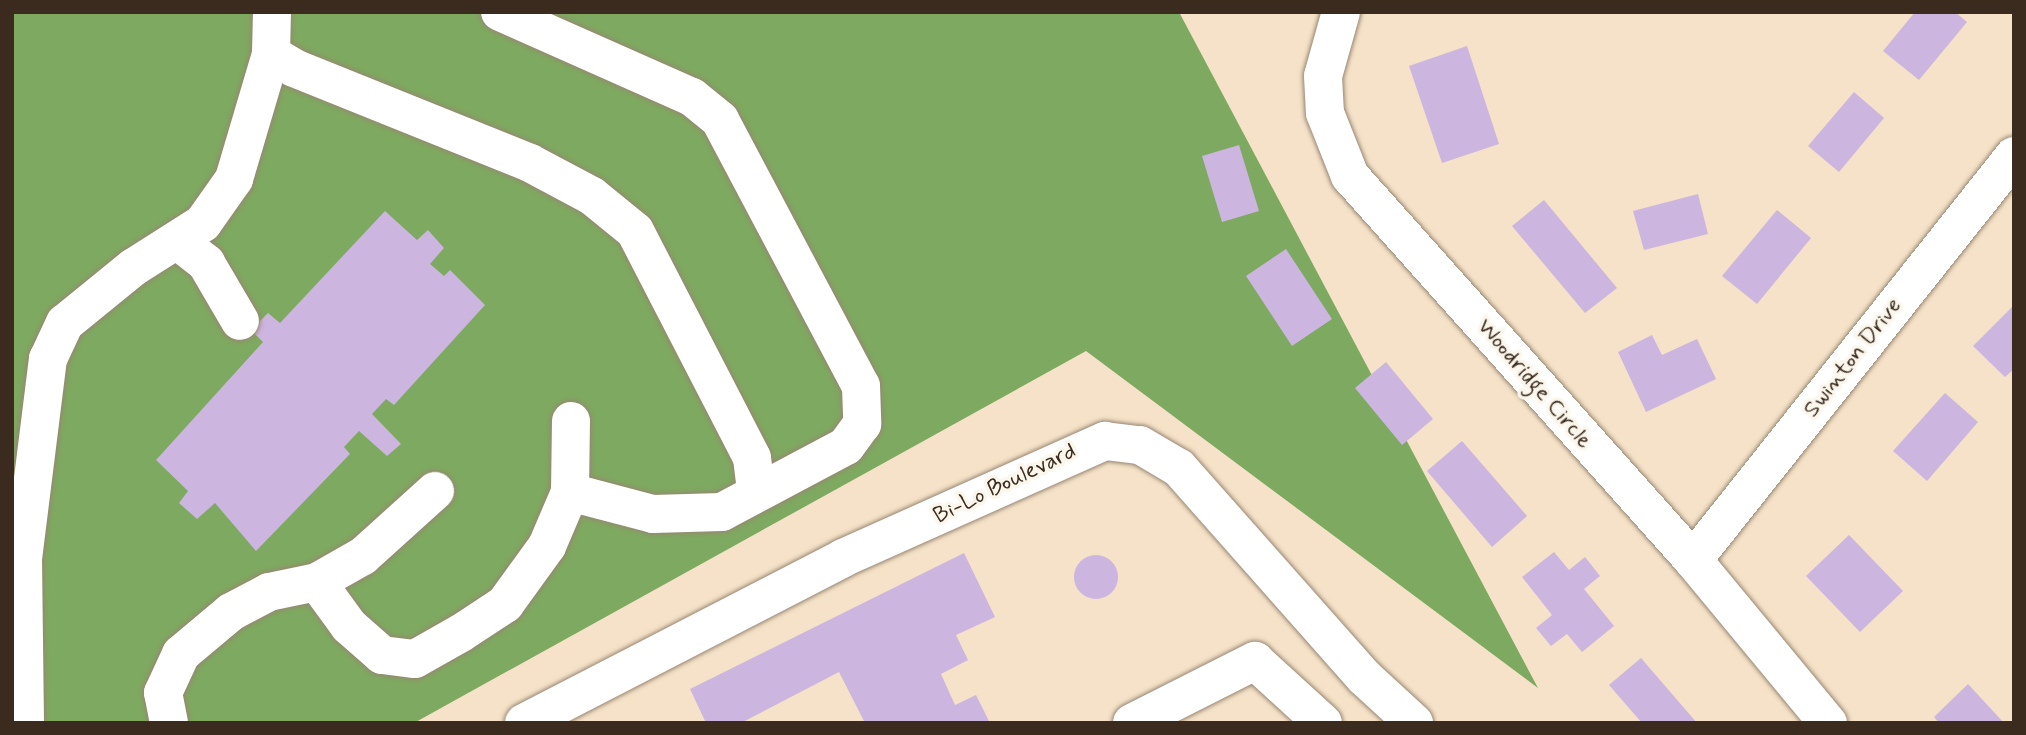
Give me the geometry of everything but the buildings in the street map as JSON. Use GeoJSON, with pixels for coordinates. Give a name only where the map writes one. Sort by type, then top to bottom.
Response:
{"type":"FeatureCollection","features":[{"type":"Feature","properties":{"kind":"street"},"geometry":{"type":"LineString","coordinates":[[25,723],[23,559],[48,359],[65,323],[203,223],[234,179],[271,54],[272,12]]}},
{"type":"Feature","properties":{"kind":"street"},"geometry":{"type":"LineString","coordinates":[[500,12],[692,97],[720,120],[833,323],[861,386],[862,424],[846,446],[722,512],[653,513],[570,492]]}},
{"type":"Feature","properties":{"kind":"street","name":"Woodridge Circle"},"geometry":{"type":"LineString","coordinates":[[1341,12],[1328,44],[1324,100],[1333,144],[1350,176],[1693,560],[1828,723]]}},
{"type":"Feature","properties":{"kind":"street"},"geometry":{"type":"LineString","coordinates":[[271,54],[338,89],[530,163],[592,196],[635,231],[752,458],[756,494]]}},
{"type":"Feature","properties":{"kind":"street","name":"Swinton Drive"},"geometry":{"type":"LineString","coordinates":[[1693,560],[2014,156]]}},
{"type":"Feature","properties":{"kind":"street"},"geometry":{"type":"LineString","coordinates":[[178,241],[206,263],[240,321]]}},
{"type":"Feature","properties":{"kind":"street"},"geometry":{"type":"LineString","coordinates":[[317,582],[349,626],[382,655],[415,659],[505,604],[547,546],[570,492],[571,421]]}},
{"type":"Feature","properties":{"kind":"street","name":"Bi-Lo Boulevard"},"geometry":{"type":"LineString","coordinates":[[535,720],[843,558],[1105,441],[1140,445],[1179,468],[1364,677],[1414,723]]}},
{"type":"Feature","properties":{"kind":"street"},"geometry":{"type":"LineString","coordinates":[[169,723],[163,693],[181,654],[231,612],[269,592],[317,582],[363,556],[435,491]]}},
{"type":"Feature","properties":{"kind":"street"},"geometry":{"type":"LineString","coordinates":[[1132,723],[1255,661],[1323,723]]}},
{"type":"Feature","properties":{"kind":"green space"},"geometry":{"type":"Polygon","coordinates":[[[12,12],[1179,12],[1538,688],[1086,351],[414,723],[12,723],[12,12]]]}}]}
